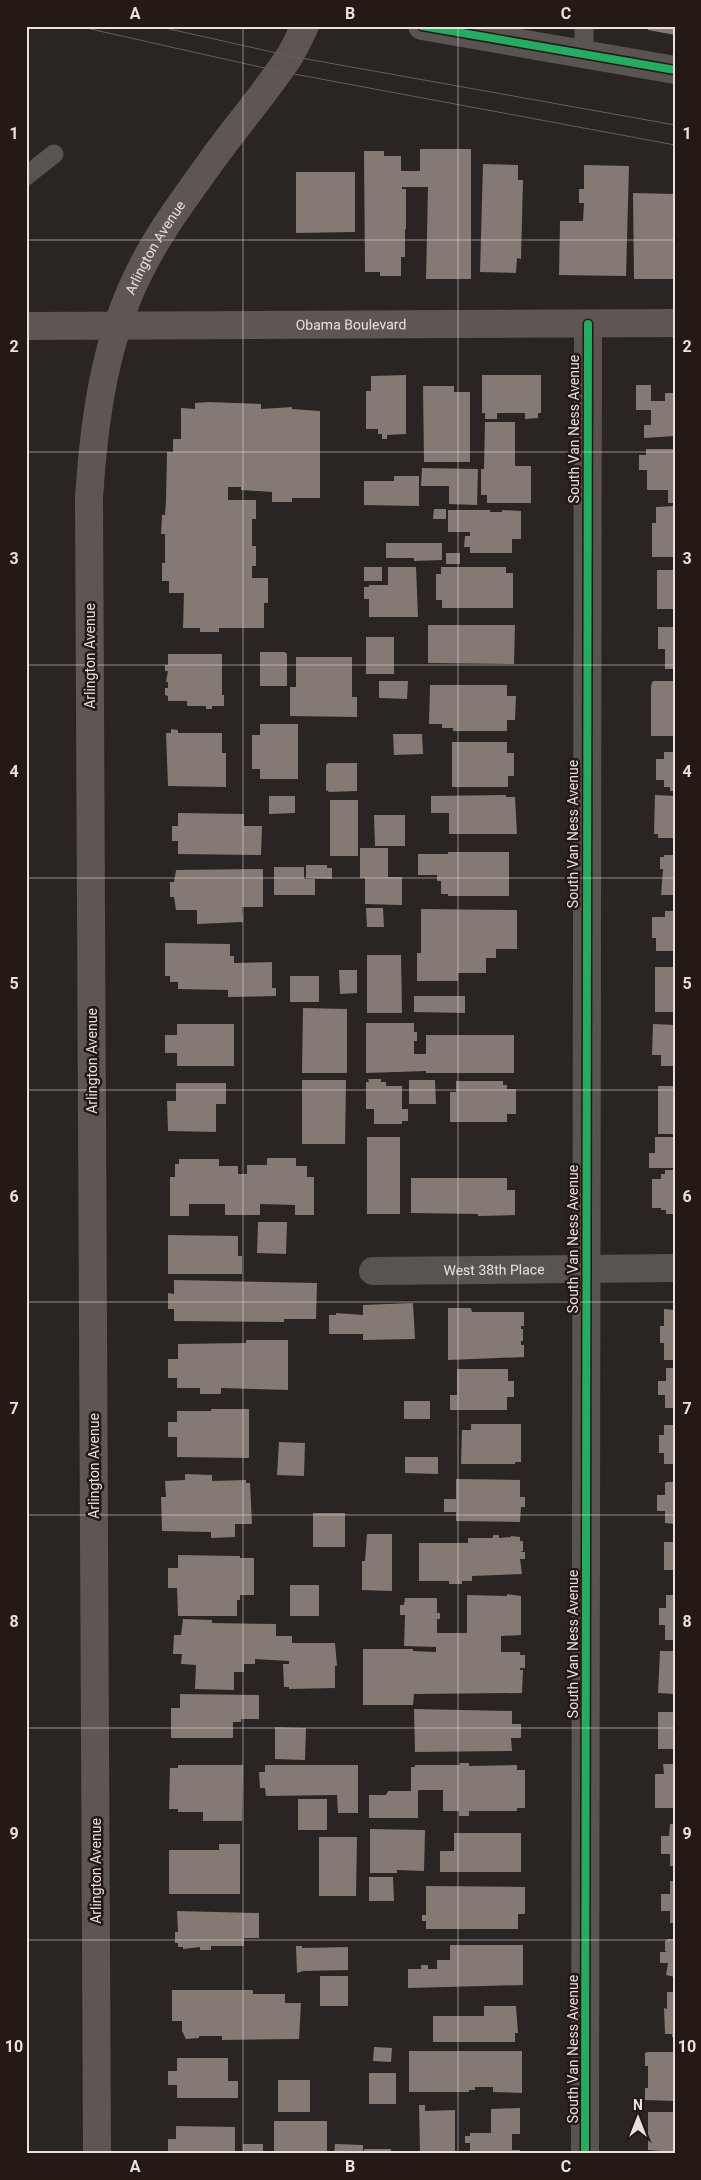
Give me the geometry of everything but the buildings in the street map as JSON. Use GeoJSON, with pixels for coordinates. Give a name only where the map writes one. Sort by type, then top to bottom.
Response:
{"type":"FeatureCollection","features":[{"type":"Feature","properties":{"kind":"main road","name":"Arlington Avenue"},"geometry":{"type":"LineString","coordinates":[[97,2154],[90,498],[92,460],[100,396],[117,325],[142,267],[172,218],[213,158],[290,56],[305,26]]}},
{"type":"Feature","properties":{"kind":"main road","name":"Obama Boulevard"},"geometry":{"type":"LineString","coordinates":[[26,326],[675,323]]}},
{"type":"Feature","properties":{"kind":"street"},"geometry":{"type":"LineString","coordinates":[[422,26],[675,70]]}},
{"type":"Feature","properties":{"kind":"street","name":"South Van Ness Avenue"},"geometry":{"type":"LineString","coordinates":[[585,2154],[588,324]]}},
{"type":"Feature","properties":{"kind":"street","name":"West 38th Place"},"geometry":{"type":"LineString","coordinates":[[373,1271],[675,1268]]}},
{"type":"Feature","properties":{"kind":"lane"},"geometry":{"type":"LineString","coordinates":[[584,26],[584,54]]}},
{"type":"Feature","properties":{"kind":"lane"},"geometry":{"type":"LineString","coordinates":[[26,176],[54,154]]}},
{"type":"Feature","properties":{"kind":"tram line"},"geometry":{"type":"LineString","coordinates":[[77,26],[278,71],[675,145]]}},
{"type":"Feature","properties":{"kind":"tram line"},"geometry":{"type":"LineString","coordinates":[[156,26],[290,56],[675,125]]}},
{"type":"Feature","properties":{"kind":"cycle path"},"geometry":{"type":"LineString","coordinates":[[422,26],[675,70]]}},
{"type":"Feature","properties":{"kind":"cycle path"},"geometry":{"type":"LineString","coordinates":[[585,2154],[588,324]]}}]}
